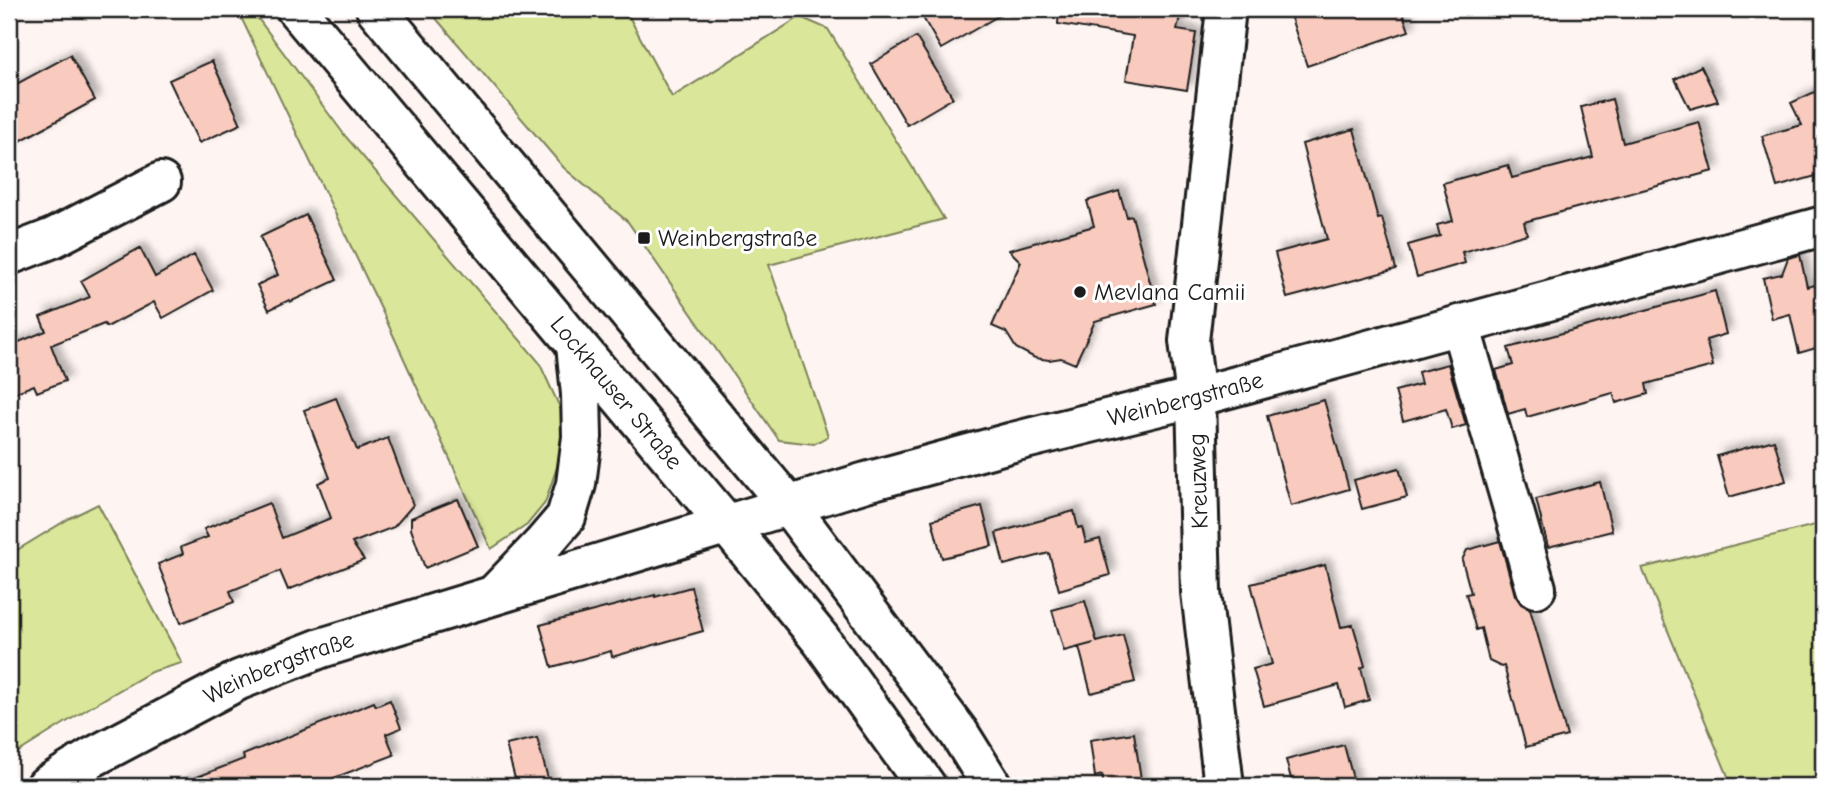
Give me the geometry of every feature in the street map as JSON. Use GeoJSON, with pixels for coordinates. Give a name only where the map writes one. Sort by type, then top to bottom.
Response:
{"type":"FeatureCollection","features":[{"type":"Feature","properties":{"kind":"street","name":"Lockhauser Straße"},"geometry":{"type":"LineString","coordinates":[[296,9],[821,640],[926,786]]}},
{"type":"Feature","properties":{"kind":"street"},"geometry":{"type":"LineString","coordinates":[[376,9],[789,506],[959,733],[992,786]]}},
{"type":"Feature","properties":{"kind":"street","name":"Kreuzweg"},"geometry":{"type":"LineString","coordinates":[[1224,786],[1201,592],[1196,397],[1189,341],[1226,9]]}},
{"type":"Feature","properties":{"kind":"street"},"geometry":{"type":"LineString","coordinates":[[9,255],[53,238],[161,182]]}},
{"type":"Feature","properties":{"kind":"street","name":"Weinbergstraße"},"geometry":{"type":"LineString","coordinates":[[46,786],[93,757],[239,680],[321,649],[866,482],[1196,397],[1823,226]]}},
{"type":"Feature","properties":{"kind":"street"},"geometry":{"type":"LineString","coordinates":[[1460,325],[1536,588]]}},
{"type":"Feature","properties":{"kind":"street"},"geometry":{"type":"LineString","coordinates":[[493,596],[566,517],[576,484],[582,437],[576,345]]}},
{"type":"Feature","properties":{"kind":"green space"},"geometry":{"type":"Polygon","coordinates":[[[237,9],[251,9],[346,137],[539,362],[562,412],[565,463],[558,464],[545,503],[527,525],[491,549],[383,313],[237,9]]]}},
{"type":"Feature","properties":{"kind":"green space"},"geometry":{"type":"Polygon","coordinates":[[[428,9],[625,9],[672,97],[800,17],[828,29],[944,219],[769,265],[828,436],[814,444],[779,440],[628,222],[564,168],[428,9]]]}},
{"type":"Feature","properties":{"kind":"green space"},"geometry":{"type":"Polygon","coordinates":[[[98,504],[182,663],[151,672],[9,758],[9,555],[98,504]]]}},
{"type":"Feature","properties":{"kind":"green space"},"geometry":{"type":"Polygon","coordinates":[[[1823,523],[1823,786],[1732,786],[1642,568],[1823,523]]]}},
{"type":"Feature","properties":{"kind":"building"},"geometry":{"type":"Polygon","coordinates":[[[918,9],[1010,9],[941,49],[918,9]]]}},
{"type":"Feature","properties":{"kind":"building"},"geometry":{"type":"Polygon","coordinates":[[[1059,9],[1155,9],[1180,16],[1177,30],[1196,33],[1187,90],[1126,80],[1133,36],[1058,24],[1059,9]]]}},
{"type":"Feature","properties":{"kind":"building"},"geometry":{"type":"Polygon","coordinates":[[[1288,9],[1401,9],[1409,31],[1307,66],[1288,9]]]}},
{"type":"Feature","properties":{"kind":"building"},"geometry":{"type":"Polygon","coordinates":[[[916,37],[953,98],[907,125],[871,64],[916,37]]]}},
{"type":"Feature","properties":{"kind":"building"},"geometry":{"type":"Polygon","coordinates":[[[70,55],[95,100],[9,147],[9,88],[70,55]]]}},
{"type":"Feature","properties":{"kind":"building"},"geometry":{"type":"Polygon","coordinates":[[[212,61],[241,124],[199,143],[169,80],[212,61]]]}},
{"type":"Feature","properties":{"kind":"building"},"geometry":{"type":"Polygon","coordinates":[[[1701,66],[1718,101],[1690,109],[1675,79],[1701,66]]]}},
{"type":"Feature","properties":{"kind":"building"},"geometry":{"type":"Polygon","coordinates":[[[1823,88],[1823,174],[1777,187],[1762,136],[1802,125],[1791,103],[1823,88]]]}},
{"type":"Feature","properties":{"kind":"building"},"geometry":{"type":"Polygon","coordinates":[[[1612,99],[1623,143],[1699,122],[1713,171],[1524,222],[1527,234],[1462,252],[1465,263],[1417,277],[1408,245],[1440,236],[1437,225],[1453,221],[1443,183],[1508,165],[1512,178],[1593,157],[1581,107],[1612,99]]]}},
{"type":"Feature","properties":{"kind":"building"},"geometry":{"type":"Polygon","coordinates":[[[1354,129],[1378,219],[1382,218],[1396,269],[1287,298],[1275,253],[1327,239],[1302,144],[1354,129]]]}},
{"type":"Feature","properties":{"kind":"building","name":"Mevlana Camii"},"geometry":{"type":"Polygon","coordinates":[[[1119,191],[1127,217],[1132,216],[1156,304],[1095,321],[1075,364],[1061,358],[1035,358],[1016,348],[1006,332],[992,326],[1021,262],[1009,250],[1094,226],[1087,201],[1119,191]]]}},
{"type":"Feature","properties":{"kind":"building"},"geometry":{"type":"Polygon","coordinates":[[[306,215],[337,280],[269,310],[257,285],[278,275],[260,237],[306,215]]]}},
{"type":"Feature","properties":{"kind":"building"},"geometry":{"type":"Polygon","coordinates":[[[140,248],[155,277],[194,255],[213,290],[163,318],[154,302],[107,327],[104,324],[51,345],[65,381],[37,392],[34,385],[9,395],[9,346],[46,331],[40,317],[90,297],[81,281],[140,248]]]}},
{"type":"Feature","properties":{"kind":"building"},"geometry":{"type":"Polygon","coordinates":[[[1800,255],[1807,287],[1815,285],[1823,320],[1823,346],[1799,353],[1790,314],[1772,319],[1763,278],[1782,274],[1788,258],[1800,255]]]}},
{"type":"Feature","properties":{"kind":"building"},"geometry":{"type":"Polygon","coordinates":[[[1715,291],[1726,334],[1706,340],[1713,366],[1646,384],[1648,394],[1616,403],[1613,393],[1527,417],[1525,409],[1508,414],[1496,370],[1513,365],[1508,348],[1715,291]]]}},
{"type":"Feature","properties":{"kind":"building"},"geometry":{"type":"Polygon","coordinates":[[[1448,364],[1466,425],[1452,429],[1446,409],[1403,421],[1395,391],[1421,384],[1418,372],[1448,364]]]}},
{"type":"Feature","properties":{"kind":"building"},"geometry":{"type":"Polygon","coordinates":[[[336,398],[357,450],[388,438],[413,505],[394,527],[352,543],[364,560],[288,590],[280,571],[230,591],[234,602],[181,623],[158,564],[183,554],[181,547],[208,537],[204,529],[269,503],[282,538],[331,518],[318,483],[330,478],[304,410],[336,398]]]}},
{"type":"Feature","properties":{"kind":"building"},"geometry":{"type":"Polygon","coordinates":[[[1324,400],[1349,489],[1291,506],[1267,416],[1324,400]]]}},
{"type":"Feature","properties":{"kind":"building"},"geometry":{"type":"Polygon","coordinates":[[[1774,440],[1786,481],[1729,497],[1717,456],[1774,440]]]}},
{"type":"Feature","properties":{"kind":"building"},"geometry":{"type":"Polygon","coordinates":[[[1399,468],[1407,497],[1362,509],[1354,480],[1399,468]]]}},
{"type":"Feature","properties":{"kind":"building"},"geometry":{"type":"Polygon","coordinates":[[[1600,482],[1612,531],[1548,547],[1536,499],[1600,482]]]}},
{"type":"Feature","properties":{"kind":"building"},"geometry":{"type":"Polygon","coordinates":[[[458,499],[478,546],[425,568],[411,529],[411,518],[458,499]]]}},
{"type":"Feature","properties":{"kind":"building"},"geometry":{"type":"Polygon","coordinates":[[[982,506],[992,546],[942,558],[932,520],[982,506]]]}},
{"type":"Feature","properties":{"kind":"building"},"geometry":{"type":"Polygon","coordinates":[[[1074,511],[1078,528],[1082,527],[1086,543],[1100,539],[1110,575],[1059,590],[1049,553],[1004,565],[996,533],[1074,511]]]}},
{"type":"Feature","properties":{"kind":"building"},"geometry":{"type":"Polygon","coordinates":[[[1500,541],[1515,595],[1521,604],[1530,609],[1567,736],[1526,747],[1504,666],[1489,661],[1481,628],[1476,630],[1466,594],[1471,593],[1462,560],[1467,550],[1500,541]]]}},
{"type":"Feature","properties":{"kind":"building"},"geometry":{"type":"Polygon","coordinates":[[[1325,565],[1341,627],[1353,625],[1365,666],[1361,668],[1369,700],[1345,707],[1339,685],[1264,706],[1253,669],[1272,664],[1251,584],[1325,565]]]}},
{"type":"Feature","properties":{"kind":"building"},"geometry":{"type":"Polygon","coordinates":[[[691,587],[703,631],[612,657],[611,651],[552,667],[540,625],[691,587]]]}},
{"type":"Feature","properties":{"kind":"building"},"geometry":{"type":"Polygon","coordinates":[[[1085,601],[1097,642],[1123,635],[1135,682],[1091,693],[1079,647],[1064,651],[1052,610],[1085,601]]]}},
{"type":"Feature","properties":{"kind":"building"},"geometry":{"type":"Polygon","coordinates":[[[390,700],[401,728],[386,734],[394,755],[313,786],[179,786],[244,759],[243,755],[374,702],[376,706],[390,700]]]}},
{"type":"Feature","properties":{"kind":"building"},"geometry":{"type":"Polygon","coordinates":[[[1134,733],[1142,786],[1104,786],[1102,775],[1095,777],[1090,740],[1134,733]]]}},
{"type":"Feature","properties":{"kind":"building"},"geometry":{"type":"Polygon","coordinates":[[[537,738],[550,786],[517,786],[506,745],[537,738]]]}},
{"type":"Feature","properties":{"kind":"building"},"geometry":{"type":"Polygon","coordinates":[[[1344,745],[1355,786],[1293,786],[1286,760],[1344,745]]]}},
{"type":"Feature","properties":{"kind":"place","name":"Weinbergstraße"},"geometry":{"type":"Point","coordinates":[644,238]}},
{"type":"Feature","properties":{"kind":"place","name":"Mevlana Camii"},"geometry":{"type":"Point","coordinates":[1080,292]}}]}
